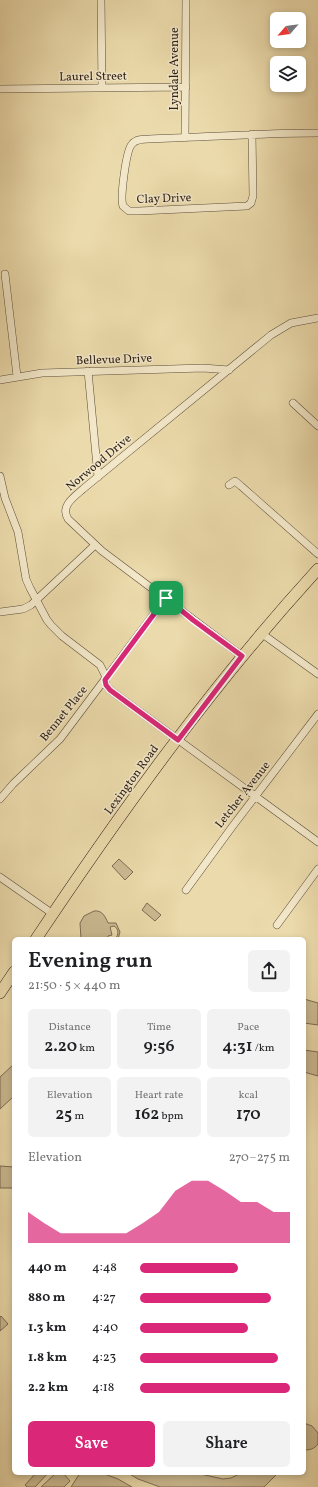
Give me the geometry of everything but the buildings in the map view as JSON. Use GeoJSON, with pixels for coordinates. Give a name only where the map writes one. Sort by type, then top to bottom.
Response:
{"type":"FeatureCollection","features":[{"type":"Feature","properties":{"kind":"main road","name":"Lexington Road"},"geometry":{"type":"LineString","coordinates":[[37,937],[92,856],[242,656],[318,569]]}},
{"type":"Feature","properties":{"kind":"main road"},"geometry":{"type":"LineString","coordinates":[[0,993],[12,975]]}},
{"type":"Feature","properties":{"kind":"street"},"geometry":{"type":"LineString","coordinates":[[101,0],[102,88]]}},
{"type":"Feature","properties":{"kind":"street","name":"Lyndale Avenue"},"geometry":{"type":"LineString","coordinates":[[185,138],[186,0]]}},
{"type":"Feature","properties":{"kind":"street","name":"Laurel Street"},"geometry":{"type":"LineString","coordinates":[[0,89],[186,87]]}},
{"type":"Feature","properties":{"kind":"street","name":"Clay Drive"},"geometry":{"type":"LineString","coordinates":[[252,134],[253,196],[251,203],[247,206],[129,211],[122,204],[127,156],[131,145],[139,140],[252,134],[318,133]]}},
{"type":"Feature","properties":{"kind":"street"},"geometry":{"type":"LineString","coordinates":[[5,274],[17,376]]}},
{"type":"Feature","properties":{"kind":"street","name":"Norwood Drive"},"geometry":{"type":"LineString","coordinates":[[242,656],[95,545],[68,520],[65,512],[67,505],[98,477],[284,326],[299,321],[318,318]]}},
{"type":"Feature","properties":{"kind":"street","name":"Bellevue Drive"},"geometry":{"type":"LineString","coordinates":[[0,380],[42,373],[203,368],[229,370]]}},
{"type":"Feature","properties":{"kind":"street"},"geometry":{"type":"LineString","coordinates":[[88,371],[98,477]]}},
{"type":"Feature","properties":{"kind":"street"},"geometry":{"type":"LineString","coordinates":[[293,403],[318,426]]}},
{"type":"Feature","properties":{"kind":"street"},"geometry":{"type":"LineString","coordinates":[[0,476],[5,498],[18,532],[26,579],[41,611],[51,626],[100,665],[106,685],[110,690],[318,842]]}},
{"type":"Feature","properties":{"kind":"street"},"geometry":{"type":"LineString","coordinates":[[229,485],[235,481],[318,554]]}},
{"type":"Feature","properties":{"kind":"street"},"geometry":{"type":"LineString","coordinates":[[0,612],[27,608],[95,545]]}},
{"type":"Feature","properties":{"kind":"street","name":"Bennet Place"},"geometry":{"type":"LineString","coordinates":[[0,798],[60,739],[166,598]]}},
{"type":"Feature","properties":{"kind":"street"},"geometry":{"type":"LineString","coordinates":[[261,633],[318,674]]}},
{"type":"Feature","properties":{"kind":"street","name":"Letcher Avenue"},"geometry":{"type":"LineString","coordinates":[[186,890],[318,714]]}},
{"type":"Feature","properties":{"kind":"street"},"geometry":{"type":"LineString","coordinates":[[277,925],[318,869]]}},
{"type":"Feature","properties":{"kind":"street"},"geometry":{"type":"LineString","coordinates":[[0,877],[53,914]]}},
{"type":"Feature","properties":{"kind":"shaded area"},"geometry":{"type":"Polygon","coordinates":[[[119,859],[133,872],[125,880],[112,866],[119,859]]]}},
{"type":"Feature","properties":{"kind":"shaded area"},"geometry":{"type":"Polygon","coordinates":[[[147,903],[161,915],[155,921],[142,910],[147,903]]]}},
{"type":"Feature","properties":{"kind":"shaded area"},"geometry":{"type":"Polygon","coordinates":[[[94,911],[99,911],[108,923],[116,923],[120,932],[119,937],[116,937],[118,932],[114,926],[110,927],[112,935],[108,937],[81,937],[80,923],[84,916],[94,911]]]}},
{"type":"Feature","properties":{"kind":"shaded area"},"geometry":{"type":"Polygon","coordinates":[[[306,1000],[318,1003],[318,1025],[306,1023],[306,1000]]]}},
{"type":"Feature","properties":{"kind":"shaded area"},"geometry":{"type":"Polygon","coordinates":[[[306,1050],[318,1052],[318,1076],[306,1073],[306,1050]]]}},
{"type":"Feature","properties":{"kind":"shaded area"},"geometry":{"type":"Polygon","coordinates":[[[12,1066],[12,1098],[0,1109],[0,1077],[12,1066]]]}},
{"type":"Feature","properties":{"kind":"shaded area"},"geometry":{"type":"Polygon","coordinates":[[[0,1166],[12,1167],[12,1188],[0,1188],[0,1166]]]}},
{"type":"Feature","properties":{"kind":"shaded area"},"geometry":{"type":"Polygon","coordinates":[[[1,1316],[8,1324],[0,1331],[0,1317],[1,1316]]]}},
{"type":"Feature","properties":{"kind":"shaded area"},"geometry":{"type":"Polygon","coordinates":[[[306,1424],[312,1426],[318,1433],[318,1444],[306,1450],[306,1424]]]}},
{"type":"Feature","properties":{"kind":"shaded area"},"geometry":{"type":"Polygon","coordinates":[[[34,1475],[46,1475],[35,1487],[27,1487],[25,1485],[34,1475]]]}},
{"type":"Feature","properties":{"kind":"shaded area"},"geometry":{"type":"Polygon","coordinates":[[[54,1475],[65,1475],[70,1481],[64,1487],[41,1487],[54,1475]]]}},
{"type":"Feature","properties":{"kind":"shaded area"},"geometry":{"type":"Polygon","coordinates":[[[79,1475],[107,1475],[132,1487],[71,1487],[79,1475]]]}},
{"type":"Feature","properties":{"kind":"shaded area"},"geometry":{"type":"Polygon","coordinates":[[[131,1475],[205,1475],[223,1479],[231,1478],[237,1475],[276,1475],[264,1487],[160,1487],[131,1475]]]}},
{"type":"Feature","properties":{"kind":"route"},"geometry":{"type":"LineString","coordinates":[[166,598],[211,634],[242,656],[178,740],[110,690],[106,685],[105,680],[166,598]]}}]}
